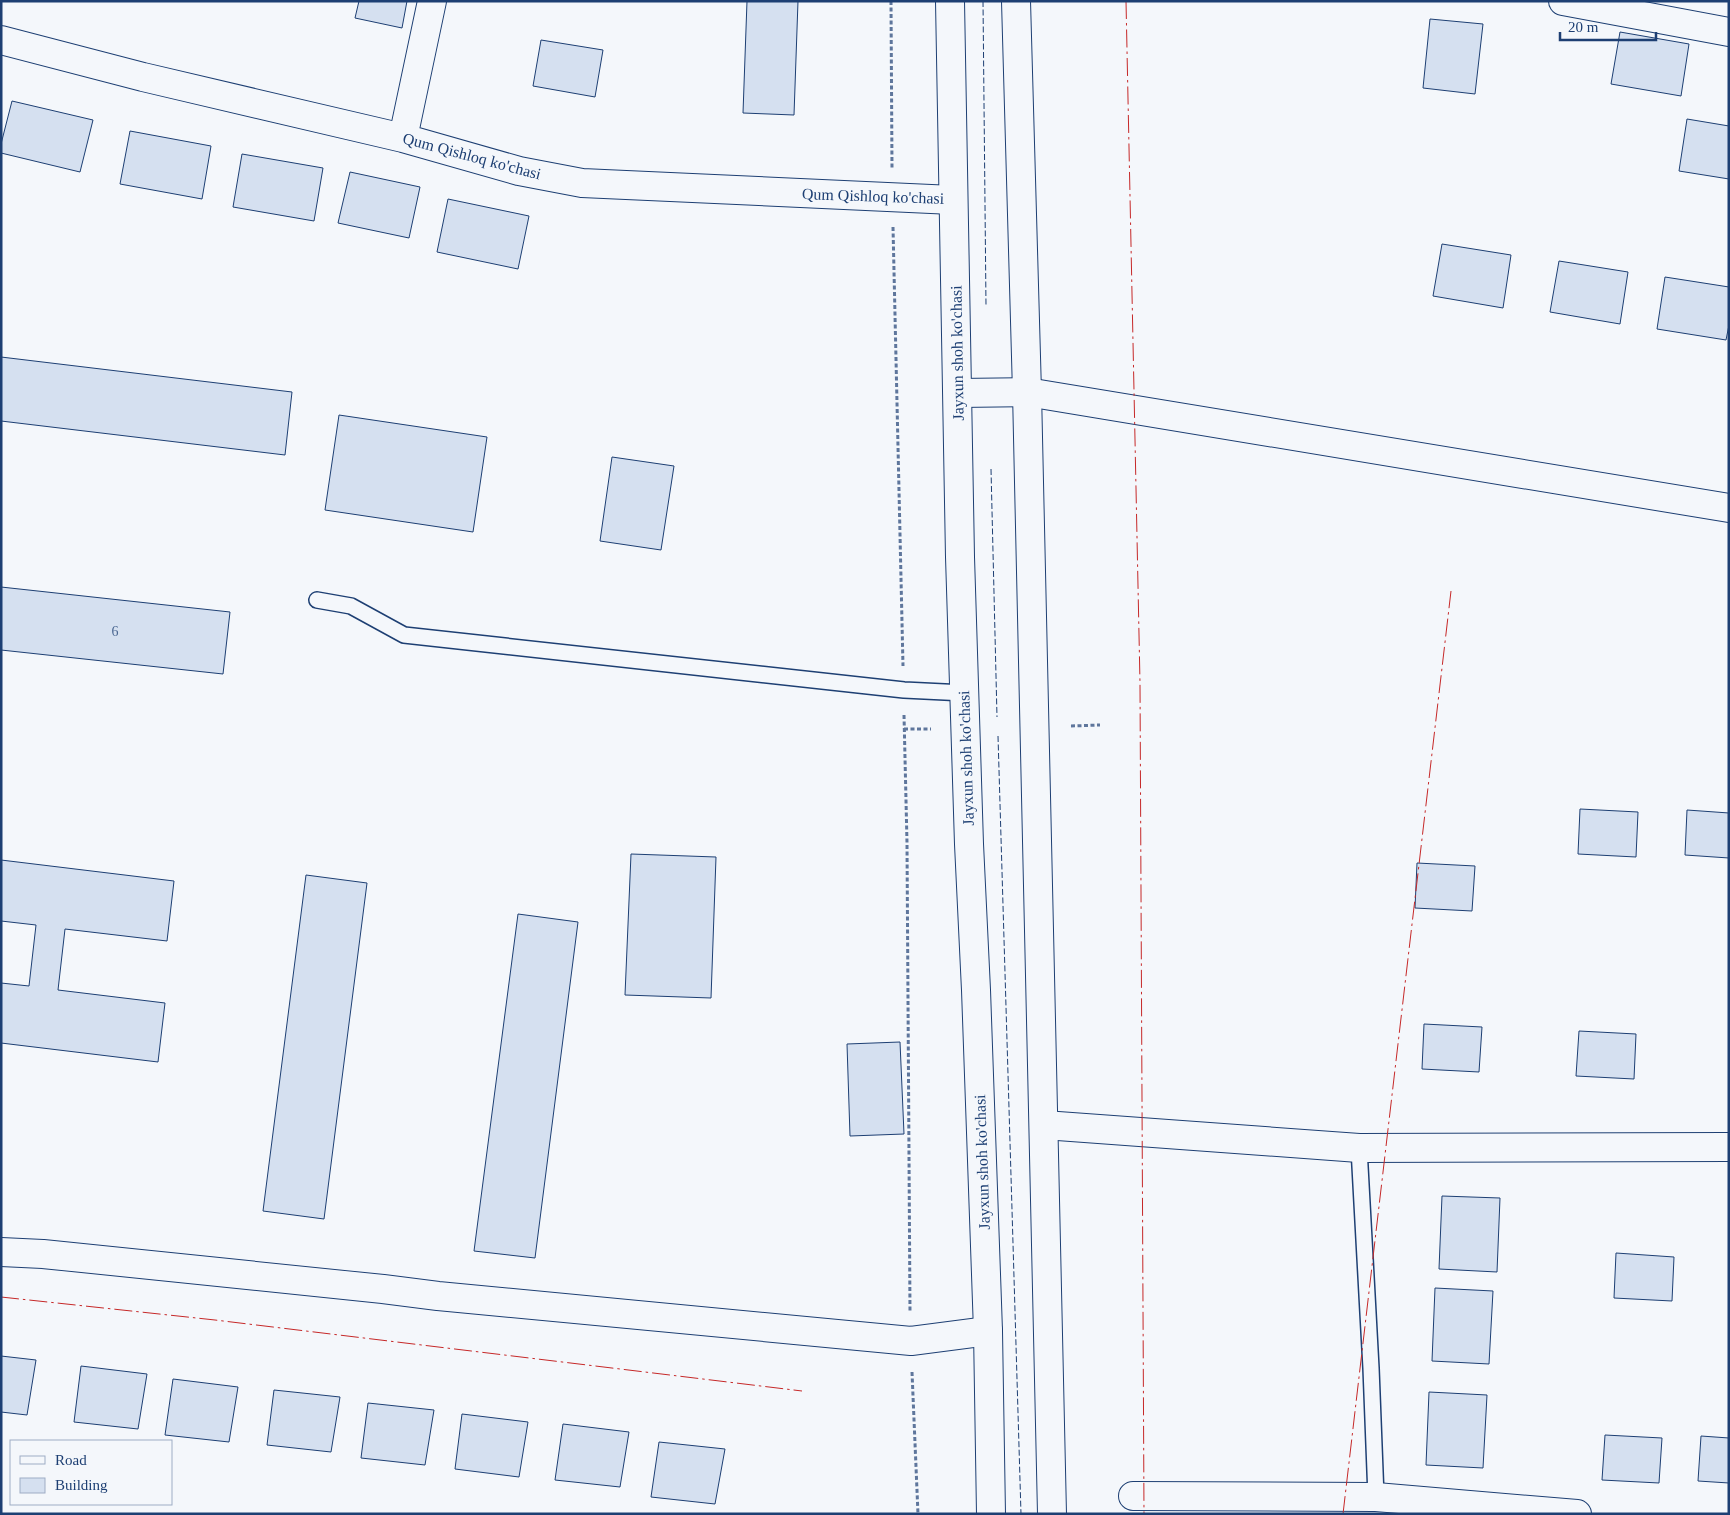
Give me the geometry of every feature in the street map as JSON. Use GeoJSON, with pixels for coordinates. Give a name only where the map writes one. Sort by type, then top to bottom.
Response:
{"type":"FeatureCollection","features":[{"type":"Feature","properties":{"kind":"main road"},"geometry":{"type":"LineString","coordinates":[[403,138],[432,1]]}},
{"type":"Feature","properties":{"kind":"main road","name":"Jayxun shoh ko'chasi"},"geometry":{"type":"LineString","coordinates":[[950,1],[960,557],[988,1331],[991,1514]]}},
{"type":"Feature","properties":{"kind":"main road"},"geometry":{"type":"LineString","coordinates":[[1016,1],[1027,392],[1052,1514]]}},
{"type":"Feature","properties":{"kind":"main road"},"geometry":{"type":"LineString","coordinates":[[1563,1],[1729,32]]}},
{"type":"Feature","properties":{"kind":"main road","name":"Qum Qishloq ko'chasi"},"geometry":{"type":"LineString","coordinates":[[1,40],[143,77],[403,138],[519,171],[582,183],[953,200]]}},
{"type":"Feature","properties":{"kind":"main road"},"geometry":{"type":"LineString","coordinates":[[958,393],[1027,392],[1729,508]]}},
{"type":"Feature","properties":{"kind":"main road"},"geometry":{"type":"LineString","coordinates":[[1044,1124],[1359,1148],[1729,1147]]}},
{"type":"Feature","properties":{"kind":"main road"},"geometry":{"type":"LineString","coordinates":[[1,1252],[43,1254],[448,1297],[911,1341],[988,1331]]}},
{"type":"Feature","properties":{"kind":"main road"},"geometry":{"type":"LineString","coordinates":[[1133,1496],[1376,1497],[1577,1514]]}},
{"type":"Feature","properties":{"kind":"lane"},"geometry":{"type":"LineString","coordinates":[[317,600],[351,606],[404,635],[904,690],[965,693]]}},
{"type":"Feature","properties":{"kind":"lane"},"geometry":{"type":"LineString","coordinates":[[1359,1148],[1376,1497]]}},
{"type":"Feature","properties":{"kind":"path"},"geometry":{"type":"LineString","coordinates":[[891,1],[892,198],[907,843],[911,1341],[918,1514]]}},
{"type":"Feature","properties":{"kind":"path"},"geometry":{"type":"LineString","coordinates":[[1071,726],[1100,725]]}},
{"type":"Feature","properties":{"kind":"path"},"geometry":{"type":"LineString","coordinates":[[904,729],[931,730]]}},
{"type":"Feature","properties":{"kind":"building"},"geometry":{"type":"Polygon","coordinates":[[[359,1],[407,1],[402,28],[355,18],[359,1]]]}},
{"type":"Feature","properties":{"kind":"building"},"geometry":{"type":"Polygon","coordinates":[[[747,1],[798,1],[794,115],[743,113],[747,1]]]}},
{"type":"Feature","properties":{"kind":"building"},"geometry":{"type":"Polygon","coordinates":[[[1430,19],[1483,24],[1475,94],[1423,88],[1430,19]]]}},
{"type":"Feature","properties":{"kind":"building"},"geometry":{"type":"Polygon","coordinates":[[[1620,32],[1689,44],[1681,96],[1611,84],[1620,32]]]}},
{"type":"Feature","properties":{"kind":"building"},"geometry":{"type":"Polygon","coordinates":[[[541,40],[603,50],[595,97],[533,86],[541,40]]]}},
{"type":"Feature","properties":{"kind":"building"},"geometry":{"type":"Polygon","coordinates":[[[12,101],[93,120],[80,172],[1,153],[1,144],[12,101]]]}},
{"type":"Feature","properties":{"kind":"building"},"geometry":{"type":"Polygon","coordinates":[[[1687,119],[1729,126],[1729,179],[1679,171],[1687,119]]]}},
{"type":"Feature","properties":{"kind":"building"},"geometry":{"type":"Polygon","coordinates":[[[130,131],[211,146],[202,199],[120,184],[130,131]]]}},
{"type":"Feature","properties":{"kind":"building"},"geometry":{"type":"Polygon","coordinates":[[[242,154],[323,168],[314,221],[233,207],[242,154]]]}},
{"type":"Feature","properties":{"kind":"building"},"geometry":{"type":"Polygon","coordinates":[[[350,172],[420,187],[409,238],[338,223],[350,172]]]}},
{"type":"Feature","properties":{"kind":"building"},"geometry":{"type":"Polygon","coordinates":[[[448,199],[529,216],[518,269],[437,252],[448,199]]]}},
{"type":"Feature","properties":{"kind":"building"},"geometry":{"type":"Polygon","coordinates":[[[1442,244],[1511,255],[1503,308],[1433,296],[1442,244]]]}},
{"type":"Feature","properties":{"kind":"building"},"geometry":{"type":"Polygon","coordinates":[[[1559,261],[1628,272],[1620,324],[1550,312],[1559,261]]]}},
{"type":"Feature","properties":{"kind":"building"},"geometry":{"type":"Polygon","coordinates":[[[1665,277],[1729,287],[1729,325],[1726,340],[1657,329],[1665,277]]]}},
{"type":"Feature","properties":{"kind":"building"},"geometry":{"type":"Polygon","coordinates":[[[1,357],[292,392],[285,455],[1,421],[1,357]]]}},
{"type":"Feature","properties":{"kind":"building"},"geometry":{"type":"Polygon","coordinates":[[[339,415],[487,437],[473,532],[325,510],[339,415]]]}},
{"type":"Feature","properties":{"kind":"building"},"geometry":{"type":"Polygon","coordinates":[[[612,457],[674,466],[661,550],[600,541],[612,457]]]}},
{"type":"Feature","properties":{"kind":"building"},"geometry":{"type":"Polygon","coordinates":[[[1,587],[230,612],[223,674],[1,650],[1,587]]]}},
{"type":"Feature","properties":{"kind":"building"},"geometry":{"type":"Polygon","coordinates":[[[1580,809],[1638,812],[1636,857],[1578,854],[1580,809]]]}},
{"type":"Feature","properties":{"kind":"building"},"geometry":{"type":"Polygon","coordinates":[[[1687,810],[1729,813],[1729,858],[1685,855],[1687,810]]]}},
{"type":"Feature","properties":{"kind":"building"},"geometry":{"type":"Polygon","coordinates":[[[631,854],[716,857],[711,998],[625,995],[631,854]]]}},
{"type":"Feature","properties":{"kind":"building"},"geometry":{"type":"Polygon","coordinates":[[[1,860],[174,881],[167,941],[65,929],[58,990],[165,1003],[158,1062],[1,1043],[1,983],[29,986],[36,925],[1,921],[1,860]]]}},
{"type":"Feature","properties":{"kind":"building"},"geometry":{"type":"Polygon","coordinates":[[[1417,863],[1475,866],[1472,911],[1415,908],[1417,863]]]}},
{"type":"Feature","properties":{"kind":"building"},"geometry":{"type":"Polygon","coordinates":[[[306,875],[367,883],[324,1219],[263,1211],[306,875]]]}},
{"type":"Feature","properties":{"kind":"building"},"geometry":{"type":"Polygon","coordinates":[[[518,914],[578,922],[535,1258],[474,1251],[518,914]]]}},
{"type":"Feature","properties":{"kind":"building"},"geometry":{"type":"Polygon","coordinates":[[[1424,1024],[1482,1027],[1479,1072],[1422,1069],[1424,1024]]]}},
{"type":"Feature","properties":{"kind":"building"},"geometry":{"type":"Polygon","coordinates":[[[1579,1031],[1636,1034],[1634,1079],[1576,1076],[1579,1031]]]}},
{"type":"Feature","properties":{"kind":"building"},"geometry":{"type":"Polygon","coordinates":[[[900,1042],[904,1134],[850,1136],[847,1044],[900,1042]]]}},
{"type":"Feature","properties":{"kind":"building"},"geometry":{"type":"Polygon","coordinates":[[[1442,1196],[1500,1198],[1497,1272],[1439,1269],[1442,1196]]]}},
{"type":"Feature","properties":{"kind":"building"},"geometry":{"type":"Polygon","coordinates":[[[1616,1253],[1674,1257],[1672,1301],[1614,1298],[1616,1253]]]}},
{"type":"Feature","properties":{"kind":"building"},"geometry":{"type":"Polygon","coordinates":[[[1435,1288],[1493,1291],[1489,1364],[1432,1361],[1435,1288]]]}},
{"type":"Feature","properties":{"kind":"building"},"geometry":{"type":"Polygon","coordinates":[[[1,1356],[36,1360],[27,1415],[1,1412],[1,1356]]]}},
{"type":"Feature","properties":{"kind":"building"},"geometry":{"type":"Polygon","coordinates":[[[81,1366],[147,1374],[138,1429],[74,1422],[81,1366]]]}},
{"type":"Feature","properties":{"kind":"building"},"geometry":{"type":"Polygon","coordinates":[[[173,1379],[238,1387],[229,1442],[165,1435],[173,1379]]]}},
{"type":"Feature","properties":{"kind":"building"},"geometry":{"type":"Polygon","coordinates":[[[274,1390],[340,1397],[331,1452],[267,1445],[274,1390]]]}},
{"type":"Feature","properties":{"kind":"building"},"geometry":{"type":"Polygon","coordinates":[[[1429,1392],[1487,1395],[1483,1468],[1426,1465],[1429,1392]]]}},
{"type":"Feature","properties":{"kind":"building"},"geometry":{"type":"Polygon","coordinates":[[[368,1403],[434,1410],[425,1465],[361,1458],[368,1403]]]}},
{"type":"Feature","properties":{"kind":"building"},"geometry":{"type":"Polygon","coordinates":[[[462,1414],[528,1422],[519,1477],[455,1469],[462,1414]]]}},
{"type":"Feature","properties":{"kind":"building"},"geometry":{"type":"Polygon","coordinates":[[[563,1424],[629,1432],[620,1487],[555,1480],[563,1424]]]}},
{"type":"Feature","properties":{"kind":"building"},"geometry":{"type":"Polygon","coordinates":[[[1605,1435],[1662,1438],[1659,1483],[1602,1480],[1605,1435]]]}},
{"type":"Feature","properties":{"kind":"building"},"geometry":{"type":"Polygon","coordinates":[[[1701,1436],[1729,1438],[1729,1483],[1698,1481],[1701,1436]]]}},
{"type":"Feature","properties":{"kind":"building"},"geometry":{"type":"Polygon","coordinates":[[[659,1442],[725,1449],[715,1504],[651,1497],[659,1442]]]}},
{"type":"Feature","properties":{"kind":"fence"},"geometry":{"type":"LineString","coordinates":[[983,1],[986,306]]}},
{"type":"Feature","properties":{"kind":"fence"},"geometry":{"type":"LineString","coordinates":[[991,469],[997,717]]}},
{"type":"Feature","properties":{"kind":"fence"},"geometry":{"type":"LineString","coordinates":[[998,736],[1021,1514]]}},
{"type":"Feature","properties":{"kind":"power"},"geometry":{"type":"LineString","coordinates":[[1126,1],[1140,683],[1144,1514]]}},
{"type":"Feature","properties":{"kind":"power"},"geometry":{"type":"LineString","coordinates":[[1343,1514],[1451,591]]}},
{"type":"Feature","properties":{"kind":"power"},"geometry":{"type":"LineString","coordinates":[[1,1297],[215,1320],[802,1391]]}}]}
